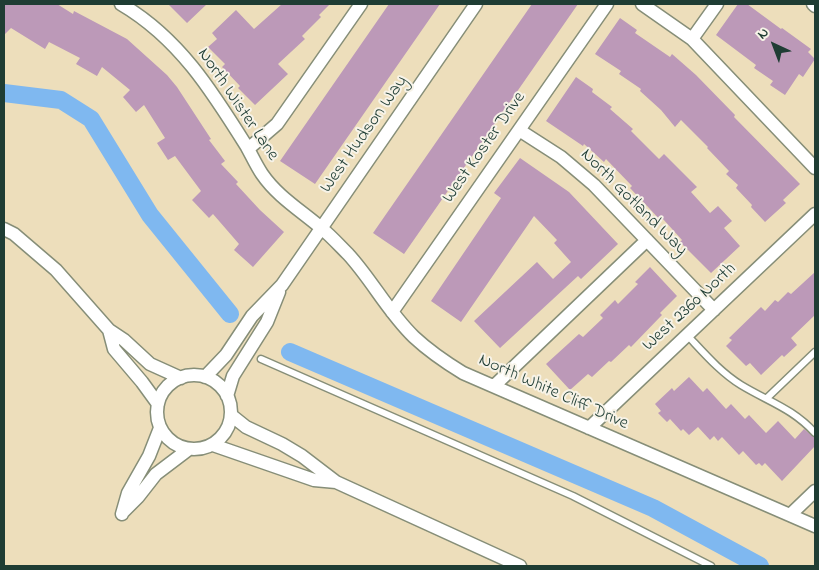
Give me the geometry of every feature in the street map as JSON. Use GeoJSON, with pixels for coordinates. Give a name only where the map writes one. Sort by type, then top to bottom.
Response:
{"type":"FeatureCollection","features":[{"type":"Feature","properties":{"kind":"street","name":"North Wister Lane"},"geometry":{"type":"LineString","coordinates":[[121,4],[160,32],[190,62],[272,187],[322,228]]}},
{"type":"Feature","properties":{"kind":"street"},"geometry":{"type":"LineString","coordinates":[[248,148],[277,124],[360,4]]}},
{"type":"Feature","properties":{"kind":"street","name":"West Hudson Way"},"geometry":{"type":"LineString","coordinates":[[205,377],[226,356],[252,316],[282,285],[476,4]]}},
{"type":"Feature","properties":{"kind":"street","name":"West Koster Drive"},"geometry":{"type":"LineString","coordinates":[[392,312],[607,4]]}},
{"type":"Feature","properties":{"kind":"street"},"geometry":{"type":"LineString","coordinates":[[642,4],[692,39],[815,168]]}},
{"type":"Feature","properties":{"kind":"street"},"geometry":{"type":"LineString","coordinates":[[692,39],[717,4]]}},
{"type":"Feature","properties":{"kind":"street","name":"North Gotland Way"},"geometry":{"type":"LineString","coordinates":[[519,130],[578,170],[714,310]]}},
{"type":"Feature","properties":{"kind":"street","name":"West 2360 North"},"geometry":{"type":"LineString","coordinates":[[589,428],[815,214]]}},
{"type":"Feature","properties":{"kind":"street","name":"North White Cliff Drive"},"geometry":{"type":"LineString","coordinates":[[322,228],[370,280],[392,312],[413,336],[437,357],[463,373],[815,526]]}},
{"type":"Feature","properties":{"kind":"street"},"geometry":{"type":"LineString","coordinates":[[4,229],[14,234],[56,270],[109,330],[124,340],[150,364],[181,378]]}},
{"type":"Feature","properties":{"kind":"street"},"geometry":{"type":"LineString","coordinates":[[494,386],[647,240]]}},
{"type":"Feature","properties":{"kind":"street","name":"West Hudson Way"},"geometry":{"type":"LineString","coordinates":[[227,396],[233,376],[267,322],[282,285]]}},
{"type":"Feature","properties":{"kind":"street"},"geometry":{"type":"LineString","coordinates":[[109,330],[114,349],[158,404]]}},
{"type":"Feature","properties":{"kind":"street"},"geometry":{"type":"LineString","coordinates":[[193,375],[205,377],[216,382],[227,396],[231,414],[228,426],[222,437],[213,445],[201,449],[177,446],[167,438],[160,428],[157,416],[158,404],[162,393],[170,384],[181,378],[193,375]]}},
{"type":"Feature","properties":{"kind":"street"},"geometry":{"type":"LineString","coordinates":[[231,414],[246,428],[282,444],[302,456],[336,482],[520,566]]}},
{"type":"Feature","properties":{"kind":"street"},"geometry":{"type":"LineString","coordinates":[[160,428],[149,456],[128,493],[122,514],[156,474],[189,449]]}},
{"type":"Feature","properties":{"kind":"street"},"geometry":{"type":"LineString","coordinates":[[213,445],[314,480],[336,482]]}},
{"type":"Feature","properties":{"kind":"street"},"geometry":{"type":"LineString","coordinates":[[790,515],[815,490]]}},
{"type":"Feature","properties":{"kind":"lane"},"geometry":{"type":"LineString","coordinates":[[687,335],[728,376],[798,417],[815,433]]}},
{"type":"Feature","properties":{"kind":"lane"},"geometry":{"type":"LineString","coordinates":[[768,398],[815,352]]}},
{"type":"Feature","properties":{"kind":"lane"},"geometry":{"type":"LineString","coordinates":[[261,359],[573,496],[711,566]]}},
{"type":"Feature","properties":{"kind":"building"},"geometry":{"type":"Polygon","coordinates":[[[4,4],[57,4],[73,14],[74,11],[127,39],[167,75],[177,87],[211,139],[209,140],[225,161],[221,164],[260,210],[284,232],[253,267],[234,250],[239,244],[213,214],[209,218],[192,200],[201,191],[175,156],[168,160],[157,143],[165,138],[144,105],[136,112],[123,97],[130,90],[102,67],[97,76],[76,64],[80,58],[49,42],[45,49],[11,28],[4,35],[4,4]]]}},
{"type":"Feature","properties":{"kind":"building"},"geometry":{"type":"Polygon","coordinates":[[[168,4],[207,4],[187,23],[168,4]]]}},
{"type":"Feature","properties":{"kind":"building"},"geometry":{"type":"Polygon","coordinates":[[[282,4],[330,4],[319,15],[321,17],[302,36],[305,39],[278,64],[288,74],[255,105],[238,88],[240,86],[222,67],[225,64],[208,47],[217,39],[212,33],[236,10],[254,29],[282,4]]]}},
{"type":"Feature","properties":{"kind":"building"},"geometry":{"type":"Polygon","coordinates":[[[389,4],[440,4],[315,184],[280,161],[389,4]]]}},
{"type":"Feature","properties":{"kind":"building"},"geometry":{"type":"Polygon","coordinates":[[[532,4],[578,4],[404,254],[373,233],[532,4]]]}},
{"type":"Feature","properties":{"kind":"building"},"geometry":{"type":"Polygon","coordinates":[[[738,4],[747,4],[811,49],[808,52],[815,59],[803,77],[799,74],[785,95],[770,85],[773,81],[754,68],[756,65],[716,35],[738,4]]]}},
{"type":"Feature","properties":{"kind":"building"},"geometry":{"type":"Polygon","coordinates":[[[620,18],[637,30],[635,33],[670,57],[672,54],[696,75],[735,115],[734,117],[800,184],[783,200],[786,203],[765,222],[736,188],[738,185],[726,174],[729,171],[681,120],[675,127],[661,110],[640,91],[641,89],[619,74],[621,71],[595,54],[620,18]]]}},
{"type":"Feature","properties":{"kind":"building"},"geometry":{"type":"Polygon","coordinates":[[[576,77],[593,89],[592,92],[612,107],[610,109],[633,129],[631,131],[659,159],[664,154],[697,187],[691,192],[710,213],[718,206],[732,221],[724,228],[740,246],[711,273],[680,242],[682,240],[663,219],[661,221],[630,188],[632,186],[606,159],[604,162],[584,144],[583,146],[546,121],[576,77]]]}},
{"type":"Feature","properties":{"kind":"building"},"geometry":{"type":"Polygon","coordinates":[[[520,158],[569,192],[618,244],[581,279],[578,276],[500,348],[474,321],[537,262],[553,279],[571,262],[554,243],[557,240],[534,216],[461,322],[431,301],[501,198],[494,193],[520,158]]]}},
{"type":"Feature","properties":{"kind":"building"},"geometry":{"type":"Polygon","coordinates":[[[650,267],[677,296],[660,313],[662,315],[631,347],[629,345],[592,377],[588,374],[570,390],[546,364],[579,334],[583,337],[603,318],[600,315],[615,300],[618,304],[638,284],[635,282],[650,267]]]}},
{"type":"Feature","properties":{"kind":"building"},"geometry":{"type":"Polygon","coordinates":[[[815,272],[815,315],[791,338],[797,345],[784,357],[782,355],[761,375],[750,363],[746,366],[726,346],[732,340],[729,338],[761,307],[765,311],[775,300],[778,302],[788,292],[791,294],[815,272]]]}},
{"type":"Feature","properties":{"kind":"building"},"geometry":{"type":"Polygon","coordinates":[[[689,377],[703,392],[707,388],[726,409],[731,404],[745,419],[749,415],[766,433],[778,421],[795,439],[804,429],[815,438],[815,446],[782,481],[765,463],[762,466],[759,463],[756,465],[743,451],[739,455],[722,437],[718,441],[714,436],[710,440],[698,427],[689,435],[683,429],[681,431],[670,419],[667,422],[658,413],[661,411],[655,404],[672,388],[674,391],[689,377]]]}},
{"type":"Feature","properties":{"kind":"waterway"},"geometry":{"type":"LineString","coordinates":[[4,93],[61,100],[91,119],[150,215],[230,314]]}},
{"type":"Feature","properties":{"kind":"waterway"},"geometry":{"type":"LineString","coordinates":[[290,352],[653,508],[760,566]]}}]}
